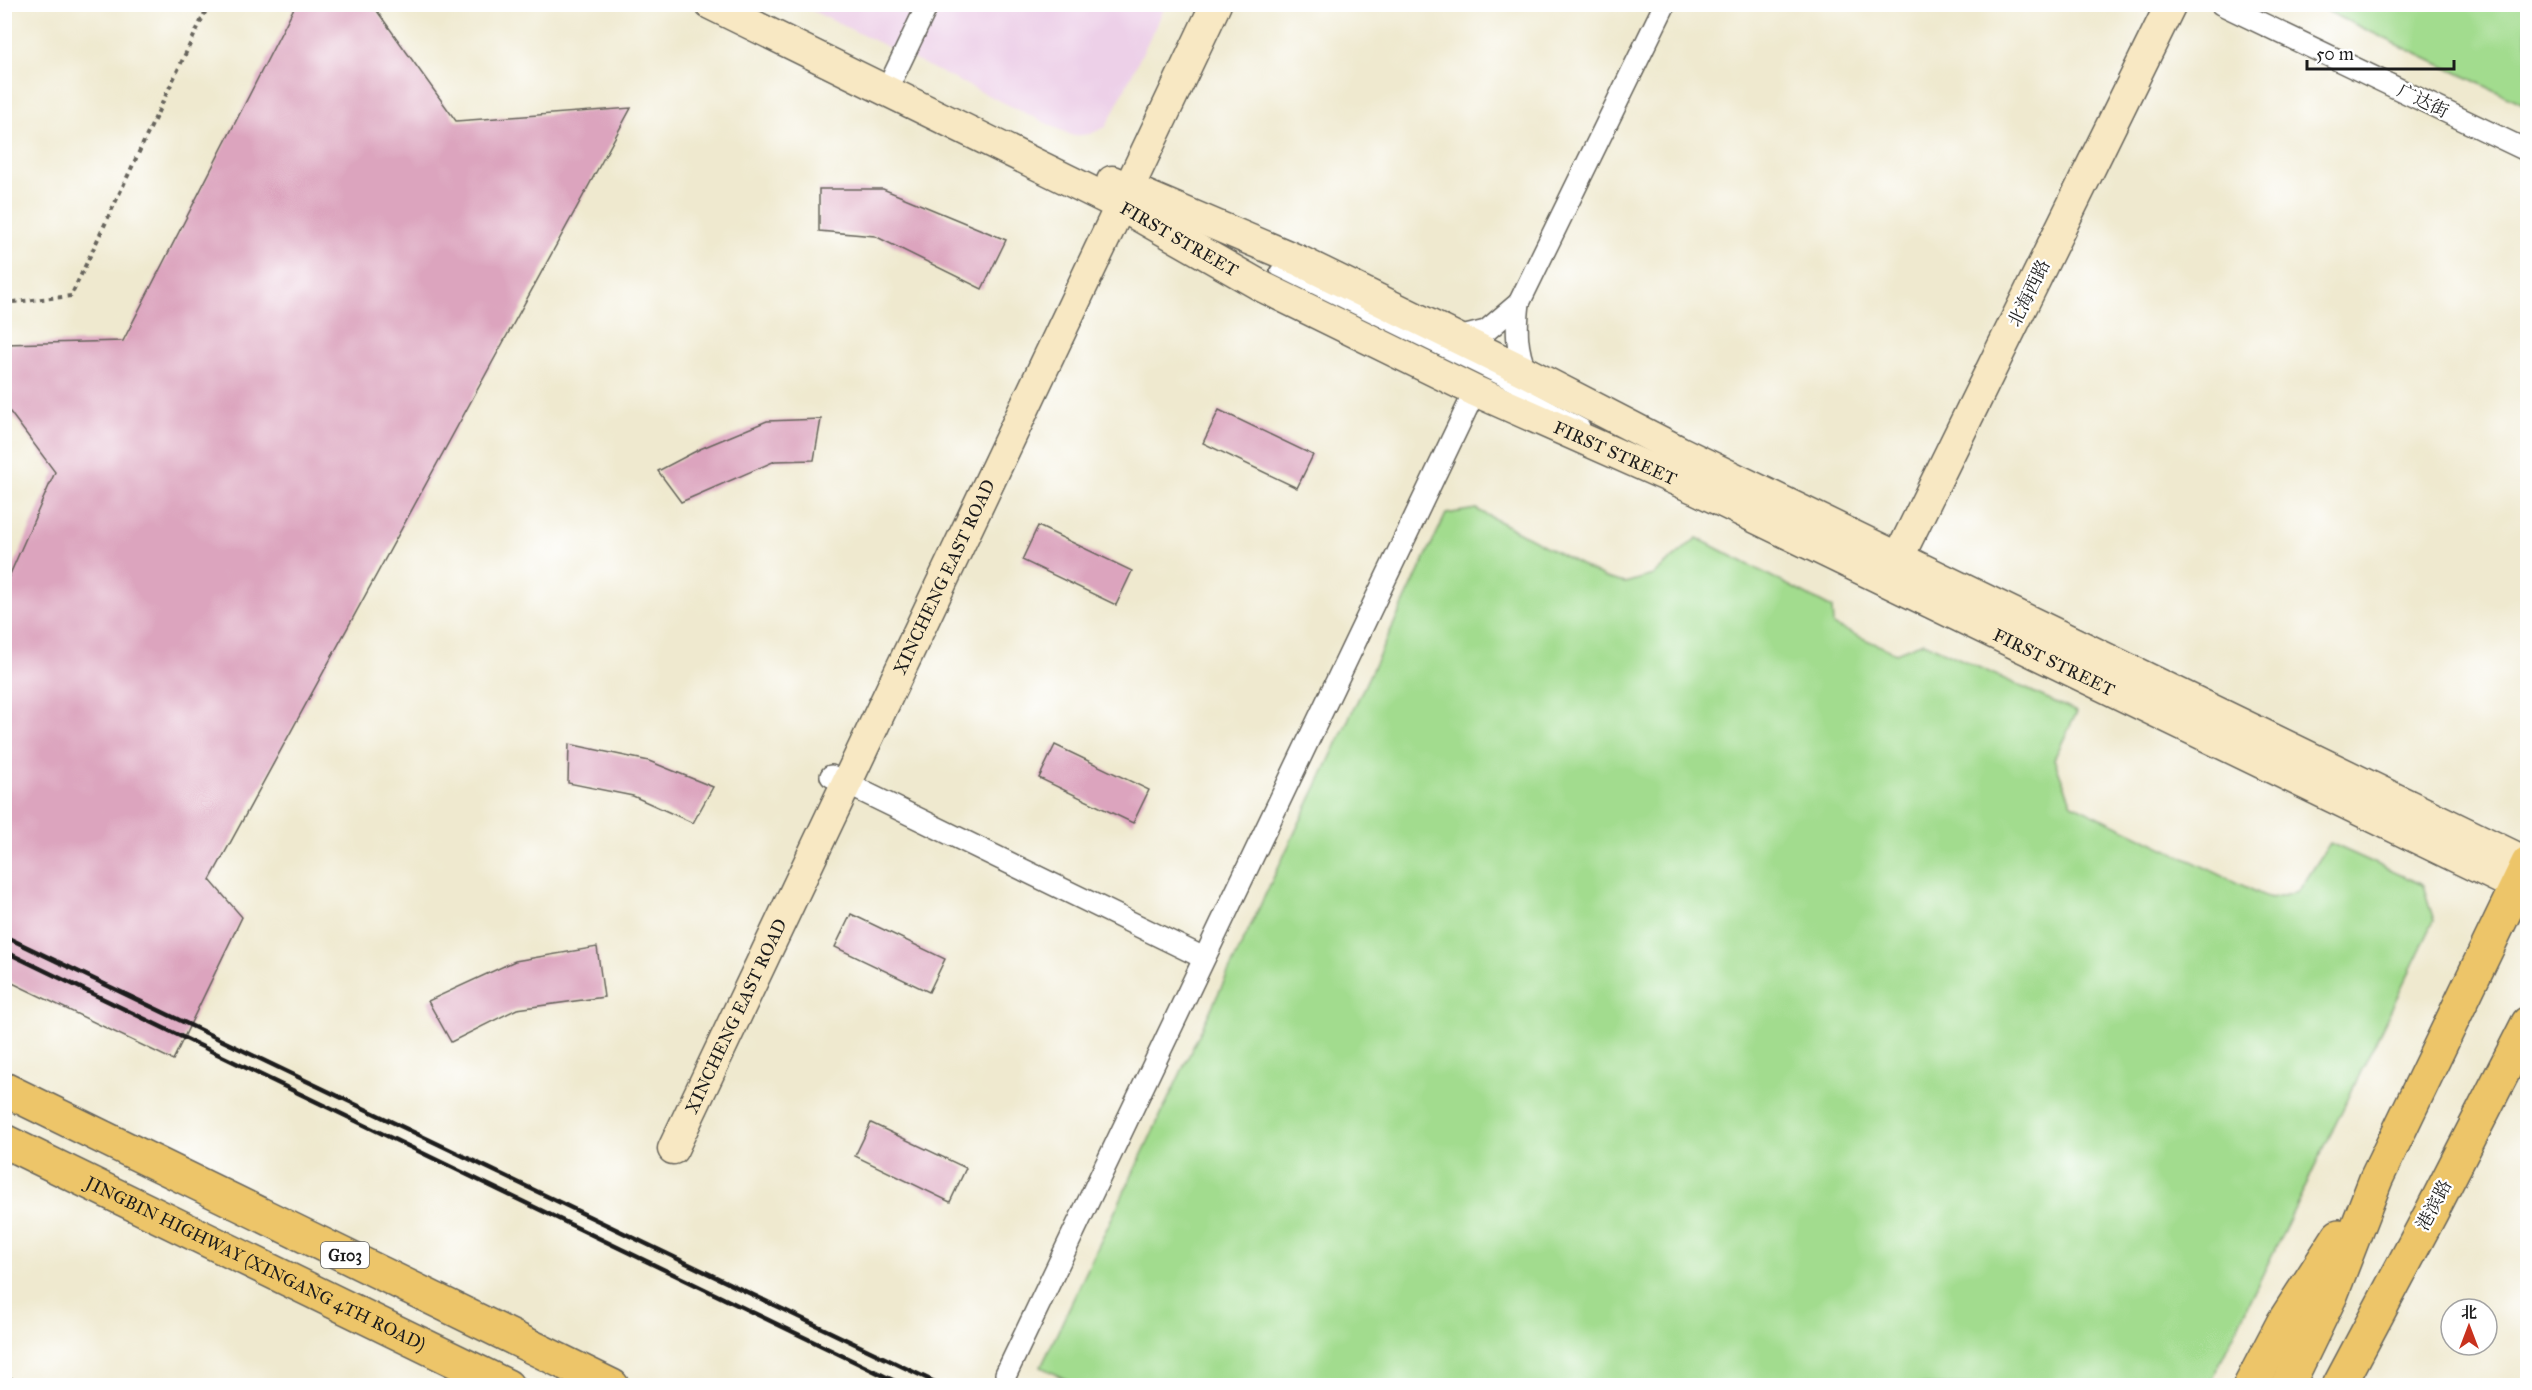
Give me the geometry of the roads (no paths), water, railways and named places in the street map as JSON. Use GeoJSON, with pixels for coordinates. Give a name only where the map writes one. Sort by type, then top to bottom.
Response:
{"type":"FeatureCollection","features":[{"type":"Feature","properties":{"kind":"main road","name":"FIRST STREET"},"geometry":{"type":"LineString","coordinates":[[710,4],[1117,194],[1300,261],[1526,372],[1679,451],[1893,570]]}},
{"type":"Feature","properties":{"kind":"main road","name":"FIRST STREET"},"geometry":{"type":"LineString","coordinates":[[750,4],[894,75],[1117,194],[1263,287],[1475,391],[1696,489],[1893,570],[2525,874]]}},
{"type":"Feature","properties":{"kind":"main road","name":"XINCHENG EAST ROAD"},"geometry":{"type":"LineString","coordinates":[[1117,194],[1199,4]]}},
{"type":"Feature","properties":{"kind":"main road","name":"XINCHENG EAST ROAD"},"geometry":{"type":"LineString","coordinates":[[664,1146],[1117,194],[1216,4]]}},
{"type":"Feature","properties":{"kind":"main road","name":"北海西路"},"geometry":{"type":"LineString","coordinates":[[1893,570],[2171,4]]}},
{"type":"Feature","properties":{"kind":"main road"},"geometry":{"type":"LineString","coordinates":[[2287,1386],[2331,1295],[2376,1179],[2525,874]]}},
{"type":"Feature","properties":{"kind":"main road","name":"港滨路"},"geometry":{"type":"LineString","coordinates":[[2339,1386],[2528,1023]]}},
{"type":"Feature","properties":{"kind":"main road","name":"G103"},"geometry":{"type":"LineString","coordinates":[[4,1089],[612,1386]]}},
{"type":"Feature","properties":{"kind":"main road","name":"JINGBIN HIGHWAY (XINGANG 4TH ROAD)"},"geometry":{"type":"LineString","coordinates":[[4,1141],[507,1386]]}},
{"type":"Feature","properties":{"kind":"main road"},"geometry":{"type":"LineString","coordinates":[[2250,1386],[2283,1323],[2376,1179]]}},
{"type":"Feature","properties":{"kind":"main road"},"geometry":{"type":"LineString","coordinates":[[2361,1386],[2431,1213]]}},
{"type":"Feature","properties":{"kind":"street"},"geometry":{"type":"LineString","coordinates":[[894,75],[928,4]]}},
{"type":"Feature","properties":{"kind":"street"},"geometry":{"type":"LineString","coordinates":[[1526,372],[1520,358],[1516,332],[1519,303],[1665,4]]}},
{"type":"Feature","properties":{"kind":"street","name":"广达街"},"geometry":{"type":"LineString","coordinates":[[2222,4],[2528,151]]}},
{"type":"Feature","properties":{"kind":"street"},"geometry":{"type":"LineString","coordinates":[[1458,338],[1486,331],[1519,303]]}},
{"type":"Feature","properties":{"kind":"street"},"geometry":{"type":"LineString","coordinates":[[1006,1374],[1475,391]]}},
{"type":"Feature","properties":{"kind":"street"},"geometry":{"type":"LineString","coordinates":[[838,780],[1204,958]]}},
{"type":"Feature","properties":{"kind":"lane"},"geometry":{"type":"LineString","coordinates":[[1276,270],[1521,390],[1696,489]]}},
{"type":"Feature","properties":{"kind":"railway"},"geometry":{"type":"LineString","coordinates":[[4,936],[943,1386]]}},
{"type":"Feature","properties":{"kind":"railway"},"geometry":{"type":"LineString","coordinates":[[4,951],[905,1386]]}},
{"type":"Feature","properties":{"kind":"railway"},"geometry":{"type":"LineString","coordinates":[[4,1376],[25,1386]]}}]}
